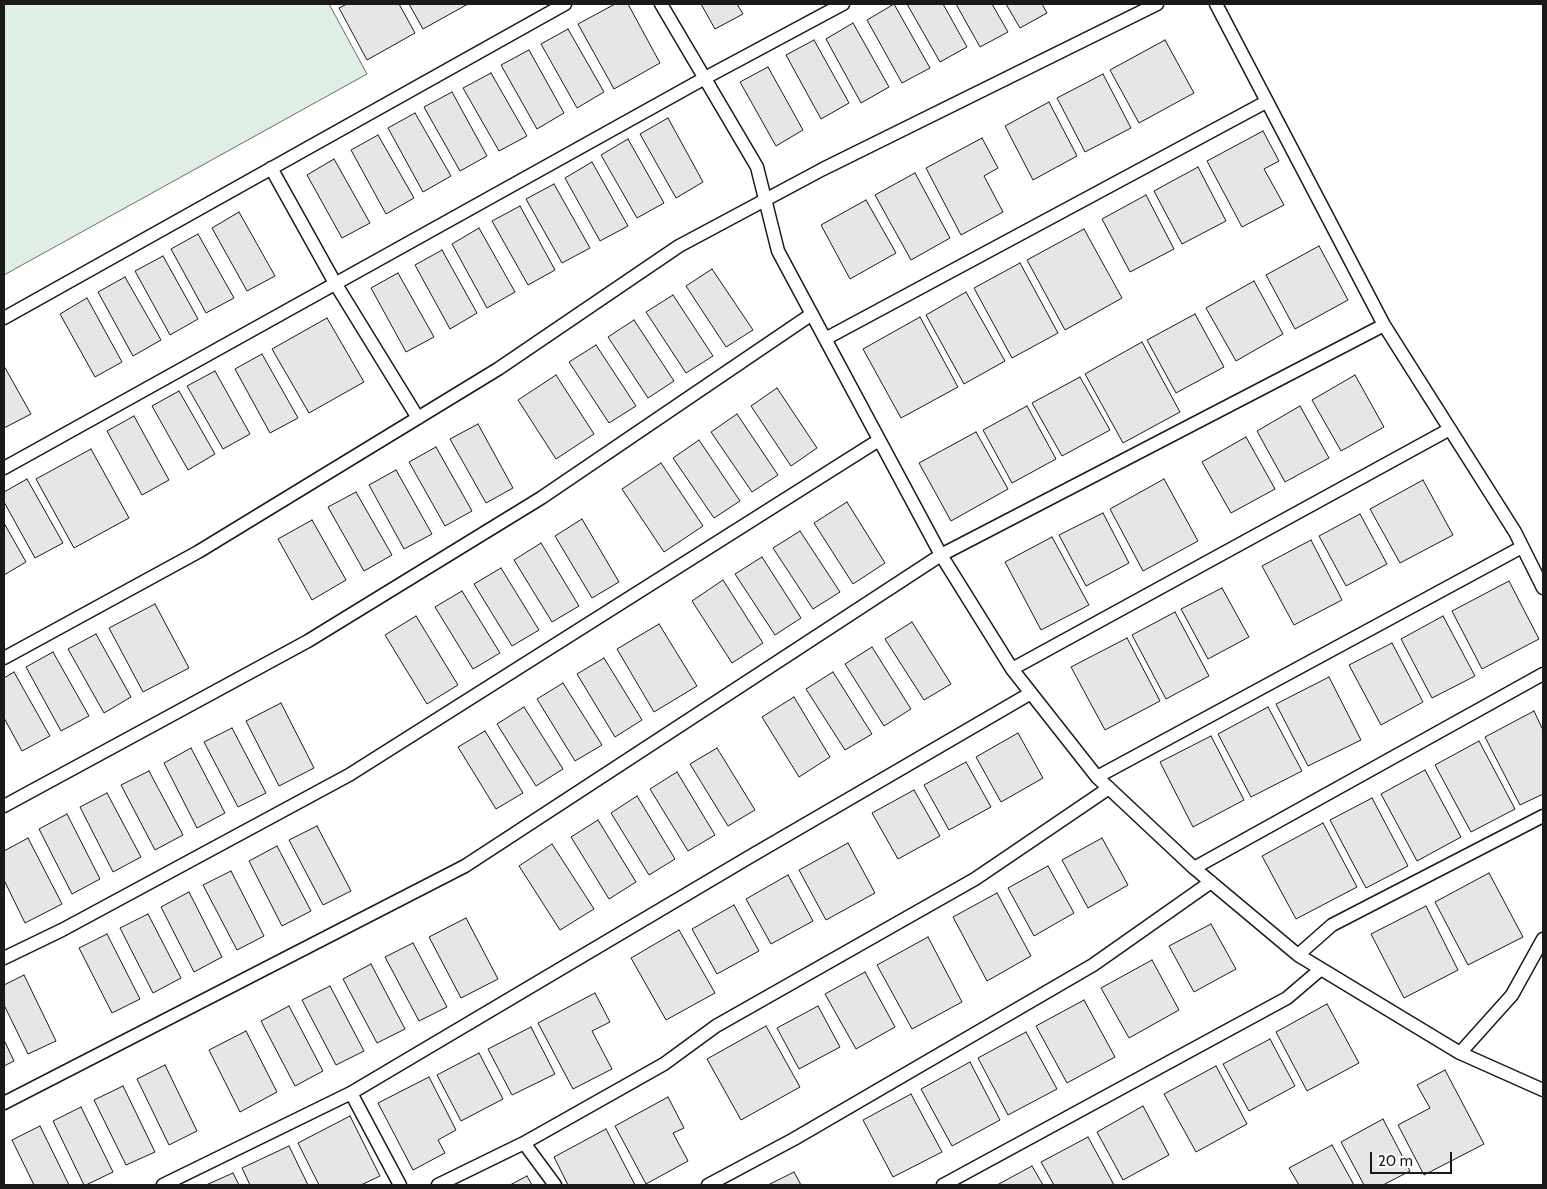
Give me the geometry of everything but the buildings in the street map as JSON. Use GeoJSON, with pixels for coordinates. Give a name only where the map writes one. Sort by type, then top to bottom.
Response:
{"type":"FeatureCollection","features":[{"type":"Feature","properties":{"kind":"lane"},"geometry":{"type":"LineString","coordinates":[[4,318],[565,4]]}},
{"type":"Feature","properties":{"kind":"lane"},"geometry":{"type":"LineString","coordinates":[[661,4],[757,167],[778,251],[941,555],[1012,669],[1097,777],[1194,868],[1298,955],[1460,1053],[1543,1090]]}},
{"type":"Feature","properties":{"kind":"lane"},"geometry":{"type":"LineString","coordinates":[[4,468],[705,78],[843,4]]}},
{"type":"Feature","properties":{"kind":"lane"},"geometry":{"type":"LineString","coordinates":[[4,658],[198,552],[418,418],[498,369],[679,246],[764,199],[1156,4]]}},
{"type":"Feature","properties":{"kind":"lane"},"geometry":{"type":"LineString","coordinates":[[1216,4],[1384,325],[1515,532],[1543,588]]}},
{"type":"Feature","properties":{"kind":"lane"},"geometry":{"type":"LineString","coordinates":[[825,339],[1266,102]]}},
{"type":"Feature","properties":{"kind":"lane"},"geometry":{"type":"LineString","coordinates":[[271,168],[335,283],[418,418]]}},
{"type":"Feature","properties":{"kind":"lane"},"geometry":{"type":"LineString","coordinates":[[4,806],[308,641],[541,498],[812,314]]}},
{"type":"Feature","properties":{"kind":"lane"},"geometry":{"type":"LineString","coordinates":[[4,1103],[465,866],[941,555],[1384,325]]}},
{"type":"Feature","properties":{"kind":"lane"},"geometry":{"type":"LineString","coordinates":[[1012,669],[1450,429]]}},
{"type":"Feature","properties":{"kind":"lane"},"geometry":{"type":"LineString","coordinates":[[4,958],[71,925],[348,775],[879,440]]}},
{"type":"Feature","properties":{"kind":"lane"},"geometry":{"type":"LineString","coordinates":[[1097,777],[1522,547]]}},
{"type":"Feature","properties":{"kind":"lane"},"geometry":{"type":"LineString","coordinates":[[1194,868],[1543,674]]}},
{"type":"Feature","properties":{"kind":"lane"},"geometry":{"type":"LineString","coordinates":[[163,1185],[351,1093],[1031,693]]}},
{"type":"Feature","properties":{"kind":"lane"},"geometry":{"type":"LineString","coordinates":[[438,1185],[524,1143],[664,1064],[716,1026],[975,879],[1109,788]]}},
{"type":"Feature","properties":{"kind":"lane"},"geometry":{"type":"LineString","coordinates":[[1298,955],[1332,925],[1543,816]]}},
{"type":"Feature","properties":{"kind":"lane"},"geometry":{"type":"LineString","coordinates":[[708,1185],[794,1139],[1093,965],[1211,882]]}},
{"type":"Feature","properties":{"kind":"lane"},"geometry":{"type":"LineString","coordinates":[[1460,1053],[1512,994],[1543,939]]}},
{"type":"Feature","properties":{"kind":"lane"},"geometry":{"type":"LineString","coordinates":[[943,1185],[1287,998],[1321,969]]}},
{"type":"Feature","properties":{"kind":"lane"},"geometry":{"type":"LineString","coordinates":[[351,1093],[400,1185]]}},
{"type":"Feature","properties":{"kind":"lane"},"geometry":{"type":"LineString","coordinates":[[524,1143],[556,1185]]}},
{"type":"Feature","properties":{"kind":"green space"},"geometry":{"type":"Polygon","coordinates":[[[4,4],[329,4],[367,74],[4,275],[4,4]]]}}]}
